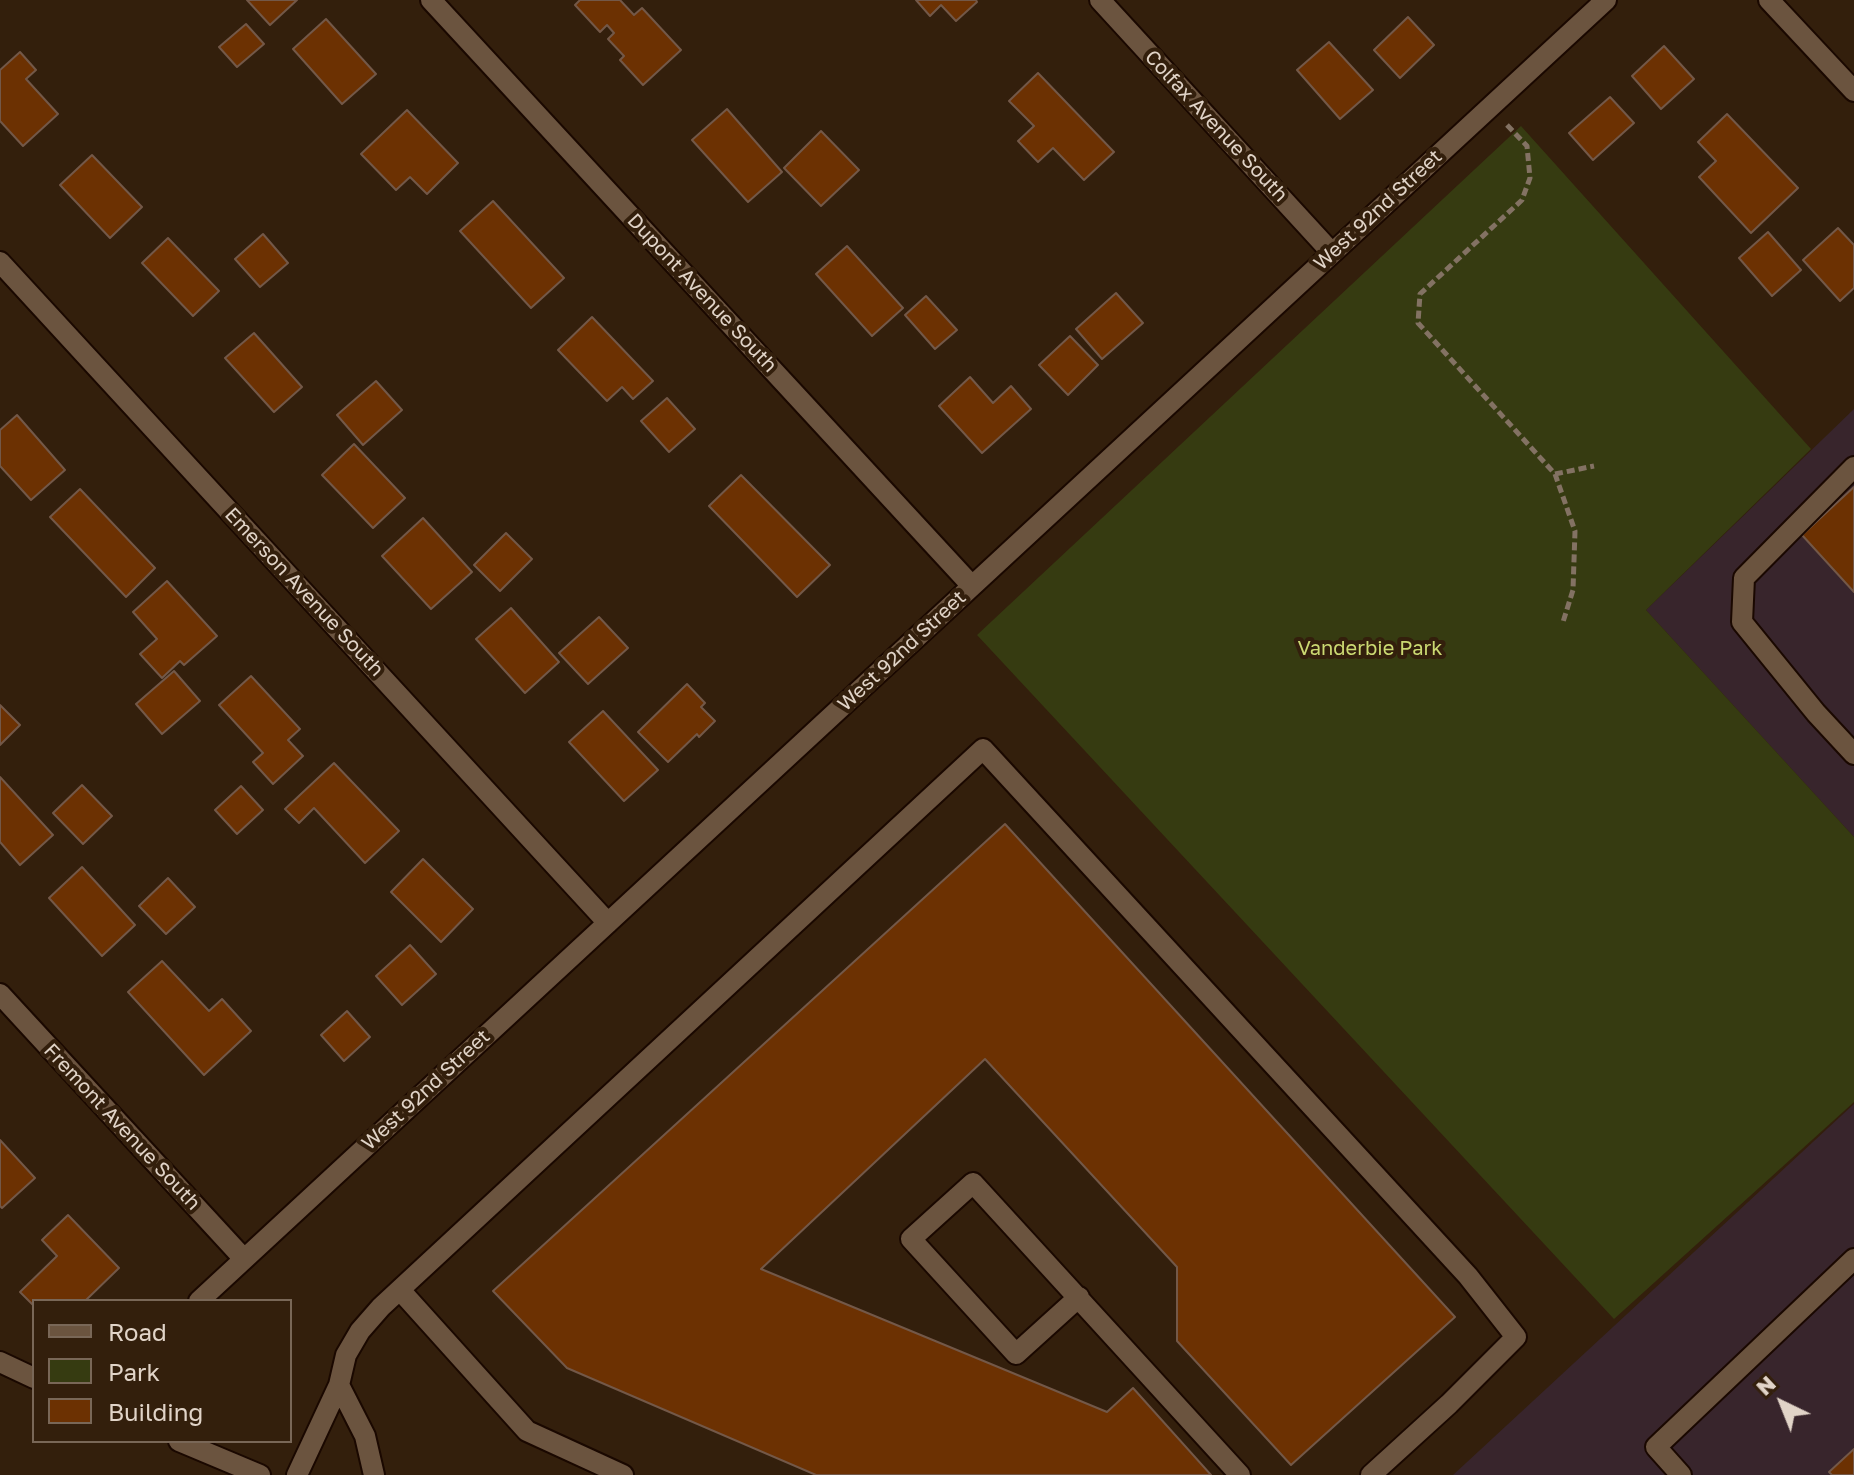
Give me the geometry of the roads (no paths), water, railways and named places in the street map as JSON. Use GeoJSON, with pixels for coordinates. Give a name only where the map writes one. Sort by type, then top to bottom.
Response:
{"type":"FeatureCollection","features":[{"type":"Feature","properties":{"kind":"street","name":"Dupont Avenue South"},"geometry":{"type":"LineString","coordinates":[[431,0],[972,586]]}},
{"type":"Feature","properties":{"kind":"street","name":"Colfax Avenue South"},"geometry":{"type":"LineString","coordinates":[[1100,0],[1332,253]]}},
{"type":"Feature","properties":{"kind":"street","name":"West 92nd Street"},"geometry":{"type":"LineString","coordinates":[[201,1299],[1606,0]]}},
{"type":"Feature","properties":{"kind":"street"},"geometry":{"type":"LineString","coordinates":[[1769,0],[1854,91]]}},
{"type":"Feature","properties":{"kind":"street","name":"Emerson Avenue South"},"geometry":{"type":"LineString","coordinates":[[0,262],[608,923]]}},
{"type":"Feature","properties":{"kind":"street"},"geometry":{"type":"LineString","coordinates":[[1854,467],[1744,578],[1742,622],[1816,713],[1854,754]]}},
{"type":"Feature","properties":{"kind":"street"},"geometry":{"type":"LineString","coordinates":[[297,1475],[339,1385],[346,1355],[360,1331],[400,1290],[983,749],[1468,1276],[1516,1337],[1371,1475]]}},
{"type":"Feature","properties":{"kind":"street","name":"Fremont Avenue South"},"geometry":{"type":"LineString","coordinates":[[0,994],[244,1259]]}},
{"type":"Feature","properties":{"kind":"street"},"geometry":{"type":"LineString","coordinates":[[1079,1297],[1016,1354],[911,1239],[973,1183],[1079,1297],[1240,1475]]}},
{"type":"Feature","properties":{"kind":"street"},"geometry":{"type":"LineString","coordinates":[[1681,1475],[1656,1447],[1854,1259]]}},
{"type":"Feature","properties":{"kind":"street"},"geometry":{"type":"LineString","coordinates":[[400,1290],[527,1431],[623,1475]]}},
{"type":"Feature","properties":{"kind":"street"},"geometry":{"type":"LineString","coordinates":[[0,1362],[32,1377]]}},
{"type":"Feature","properties":{"kind":"street"},"geometry":{"type":"LineString","coordinates":[[339,1385],[365,1436],[374,1475]]}},
{"type":"Feature","properties":{"kind":"street"},"geometry":{"type":"LineString","coordinates":[[184,1443],[260,1475]]}},
{"type":"Feature","properties":{"kind":"park label","name":"Vanderbie Park"},"geometry":{"type":"Point","coordinates":[1370,649]}}]}
